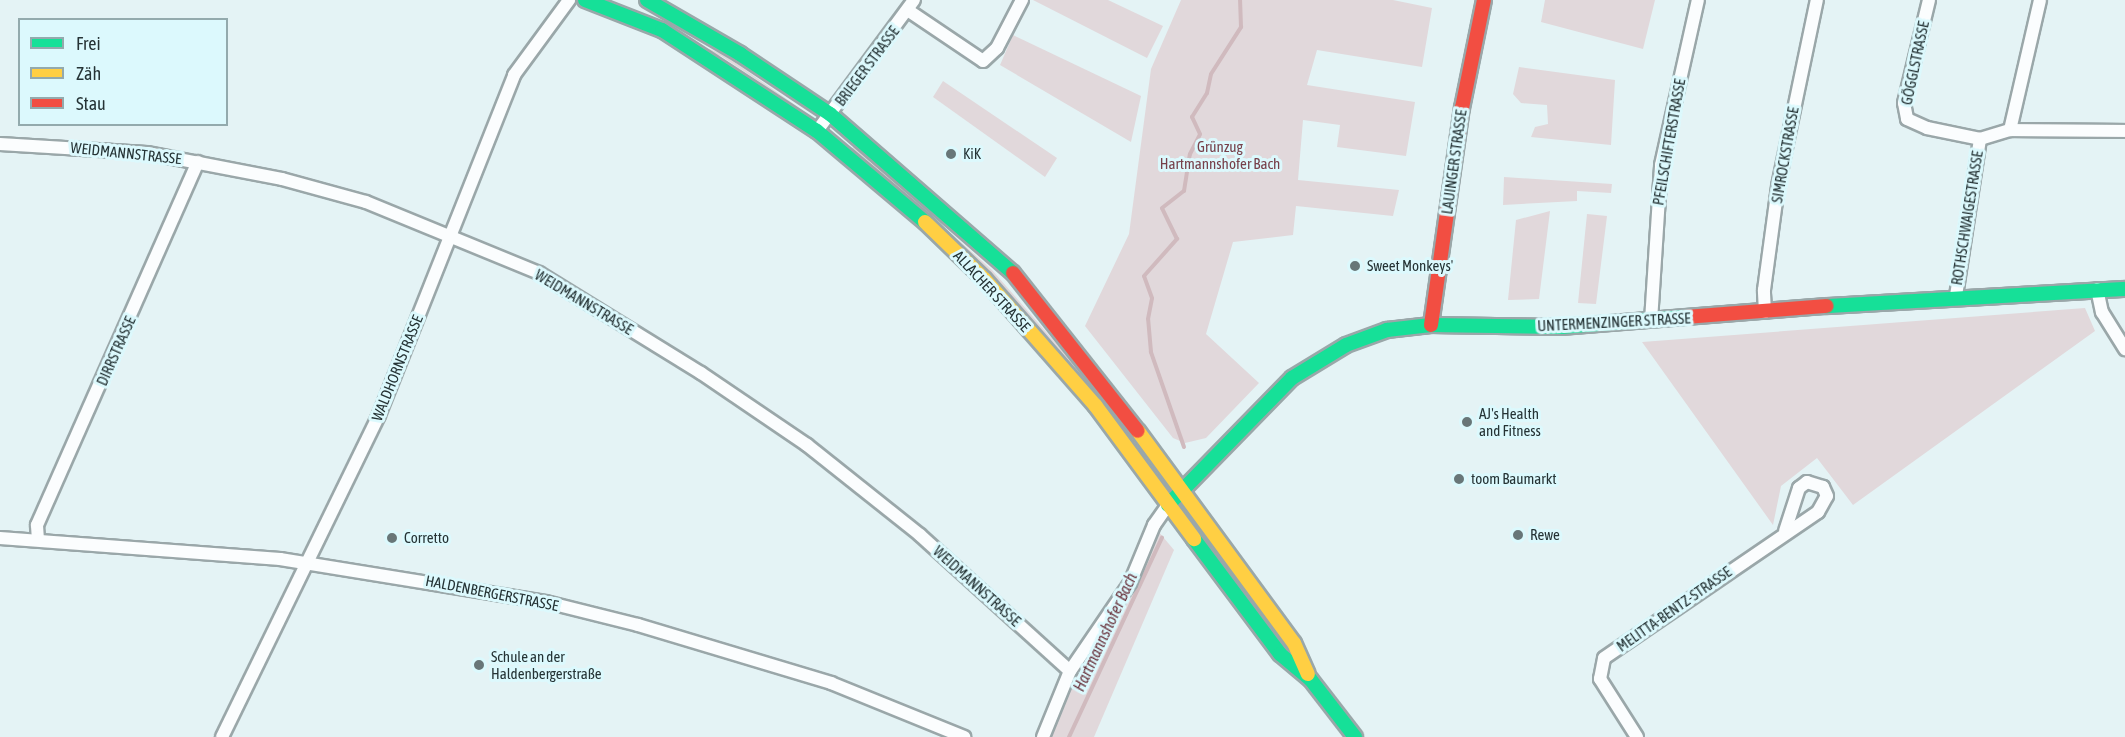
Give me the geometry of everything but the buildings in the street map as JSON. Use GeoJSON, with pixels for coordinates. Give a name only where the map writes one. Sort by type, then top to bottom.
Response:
{"type":"FeatureCollection","features":[{"type":"Feature","properties":{"kind":"main road","name":"ALLACHER STRASSE"},"geometry":{"type":"LineString","coordinates":[[585,0],[662,30],[817,131],[905,203],[985,280],[1095,405],[1280,654],[1311,680],[1355,737]]}},
{"type":"Feature","properties":{"kind":"main road","name":"ALLACHER STRASSE"},"geometry":{"type":"LineString","coordinates":[[647,0],[722,42],[830,114],[1004,261],[1184,489],[1294,643],[1311,680]]}},
{"type":"Feature","properties":{"kind":"main road","name":"LAUINGER STRASSE"},"geometry":{"type":"LineString","coordinates":[[1431,324],[1462,108],[1484,0]]}},
{"type":"Feature","properties":{"kind":"main road","name":"UNTERMENZINGER STRASSE"},"geometry":{"type":"LineString","coordinates":[[1168,505],[1267,402],[1307,367],[1363,339],[1411,325],[1546,328],[1956,296],[2125,289]]}},
{"type":"Feature","properties":{"kind":"street","name":"WALDHORNSTRASSE"},"geometry":{"type":"LineString","coordinates":[[222,737],[379,416],[514,75],[568,0]]}},
{"type":"Feature","properties":{"kind":"street"},"geometry":{"type":"LineString","coordinates":[[911,5],[983,61],[997,48],[1022,0]]}},
{"type":"Feature","properties":{"kind":"street","name":"PFEILSCHIFTERSTRASSE"},"geometry":{"type":"LineString","coordinates":[[1651,321],[1661,165],[1698,0]]}},
{"type":"Feature","properties":{"kind":"street","name":"SIMROCKSTRASSE"},"geometry":{"type":"LineString","coordinates":[[1765,312],[1764,290],[1778,186],[1816,0]]}},
{"type":"Feature","properties":{"kind":"street","name":"GÖGGLSTRASSE"},"geometry":{"type":"LineString","coordinates":[[1929,0],[1904,104],[1907,119],[1927,128],[1980,140]]}},
{"type":"Feature","properties":{"kind":"street"},"geometry":{"type":"LineString","coordinates":[[2010,130],[2040,0]]}},
{"type":"Feature","properties":{"kind":"street","name":"BRIEGER STRASSE"},"geometry":{"type":"LineString","coordinates":[[817,131],[911,5]]}},
{"type":"Feature","properties":{"kind":"street"},"geometry":{"type":"LineString","coordinates":[[1980,140],[2010,130],[2125,131]]}},
{"type":"Feature","properties":{"kind":"street","name":"ROTHSCHWAIGESTRASSE"},"geometry":{"type":"LineString","coordinates":[[1956,296],[1980,140]]}},
{"type":"Feature","properties":{"kind":"street","name":"WEIDMANNSTRASSE"},"geometry":{"type":"LineString","coordinates":[[0,144],[101,148],[198,162],[355,199],[451,234],[539,273],[701,374],[807,445],[920,535],[1071,671]]}},
{"type":"Feature","properties":{"kind":"street","name":"DIRRSTRASSE"},"geometry":{"type":"LineString","coordinates":[[38,540],[37,525],[198,162]]}},
{"type":"Feature","properties":{"kind":"street"},"geometry":{"type":"LineString","coordinates":[[2097,289],[2104,318],[2125,349]]}},
{"type":"Feature","properties":{"kind":"street"},"geometry":{"type":"LineString","coordinates":[[1043,737],[1071,671],[1130,583],[1154,525],[1168,505]]}},
{"type":"Feature","properties":{"kind":"street","name":"MELITTA-BENTZ-STRASSE"},"geometry":{"type":"LineString","coordinates":[[1637,737],[1600,679],[1604,658],[1785,531]]}},
{"type":"Feature","properties":{"kind":"street","name":"HALDENBERGERSTRASSE"},"geometry":{"type":"LineString","coordinates":[[0,538],[308,562],[462,586],[638,625],[831,683],[964,737]]}},
{"type":"Feature","properties":{"kind":"green space"},"geometry":{"type":"Polygon","coordinates":[[[1033,0],[1108,0],[1163,26],[1147,58],[1033,0]]]}},
{"type":"Feature","properties":{"kind":"green space","name":"Grünzug Hartmannshofer Bach"},"geometry":{"type":"Polygon","coordinates":[[[1181,0],[1393,0],[1432,8],[1422,67],[1317,50],[1307,85],[1415,102],[1406,156],[1337,147],[1340,125],[1303,120],[1298,180],[1399,190],[1393,216],[1296,206],[1293,235],[1233,242],[1206,334],[1259,383],[1206,438],[1185,443],[1173,438],[1085,326],[1129,234],[1151,69],[1181,0]]]}},
{"type":"Feature","properties":{"kind":"green space"},"geometry":{"type":"Polygon","coordinates":[[[1545,0],[1655,0],[1643,49],[1541,22],[1545,0]]]}},
{"type":"Feature","properties":{"kind":"green space"},"geometry":{"type":"Polygon","coordinates":[[[1013,35],[1141,96],[1131,142],[1000,65],[1013,35]]]}},
{"type":"Feature","properties":{"kind":"green space"},"geometry":{"type":"Polygon","coordinates":[[[698,45],[723,54],[812,117],[721,56],[706,54],[698,45]]]}},
{"type":"Feature","properties":{"kind":"green space"},"geometry":{"type":"Polygon","coordinates":[[[1519,67],[1615,80],[1611,145],[1531,137],[1535,127],[1548,124],[1547,105],[1521,103],[1513,94],[1519,67]]]}},
{"type":"Feature","properties":{"kind":"green space"},"geometry":{"type":"Polygon","coordinates":[[[943,81],[1057,158],[1045,177],[933,97],[943,81]]]}},
{"type":"Feature","properties":{"kind":"green space"},"geometry":{"type":"Polygon","coordinates":[[[854,146],[992,270],[1081,372],[1163,478],[1161,481],[1078,374],[849,152],[854,146]]]}},
{"type":"Feature","properties":{"kind":"green space"},"geometry":{"type":"Polygon","coordinates":[[[1504,177],[1612,184],[1611,193],[1577,191],[1577,201],[1503,205],[1504,177]]]}},
{"type":"Feature","properties":{"kind":"green space"},"geometry":{"type":"Polygon","coordinates":[[[1550,211],[1539,299],[1508,300],[1516,220],[1550,211]]]}},
{"type":"Feature","properties":{"kind":"green space"},"geometry":{"type":"Polygon","coordinates":[[[1587,214],[1607,216],[1596,304],[1578,303],[1587,214]]]}},
{"type":"Feature","properties":{"kind":"green space"},"geometry":{"type":"Polygon","coordinates":[[[2085,308],[2095,331],[1853,505],[1817,458],[1781,486],[1773,525],[1642,342],[2085,308]]]}},
{"type":"Feature","properties":{"kind":"green space"},"geometry":{"type":"Polygon","coordinates":[[[1158,531],[1174,550],[1094,737],[1048,737],[1074,672],[1158,531]]]}},
{"type":"Feature","properties":{"kind":"waterway","name":"Hartmannshofer Bach"},"geometry":{"type":"LineString","coordinates":[[1184,447],[1151,352],[1148,319],[1152,298],[1144,276],[1177,239],[1162,208],[1184,191],[1190,154],[1200,134],[1192,117],[1207,93],[1211,74],[1241,27],[1240,0]]}},
{"type":"Feature","properties":{"kind":"waterway","name":"Hartmannshofer Bach"},"geometry":{"type":"LineString","coordinates":[[1069,737],[1162,538]]}},
{"type":"Feature","properties":{"kind":"traffic: fast"},"geometry":{"type":"LineString","coordinates":[[585,0],[662,30],[817,131],[925,222]]}},
{"type":"Feature","properties":{"kind":"traffic: fast"},"geometry":{"type":"LineString","coordinates":[[647,0],[740,54],[830,114],[1013,273]]}},
{"type":"Feature","properties":{"kind":"traffic: fast"},"geometry":{"type":"LineString","coordinates":[[1827,306],[2125,289]]}},
{"type":"Feature","properties":{"kind":"traffic: fast"},"geometry":{"type":"LineString","coordinates":[[1168,505],[1292,378],[1346,345],[1387,330],[1431,325],[1561,327],[1686,317]]}},
{"type":"Feature","properties":{"kind":"traffic: fast"},"geometry":{"type":"LineString","coordinates":[[1194,539],[1280,654],[1311,680],[1355,737]]}},
{"type":"Feature","properties":{"kind":"traffic: slow"},"geometry":{"type":"LineString","coordinates":[[925,222],[985,280],[1095,405],[1194,539]]}},
{"type":"Feature","properties":{"kind":"traffic: slow"},"geometry":{"type":"LineString","coordinates":[[1138,431],[1294,643],[1308,674]]}},
{"type":"Feature","properties":{"kind":"traffic: jam"},"geometry":{"type":"LineString","coordinates":[[1431,325],[1462,108],[1484,0]]}},
{"type":"Feature","properties":{"kind":"traffic: jam"},"geometry":{"type":"LineString","coordinates":[[1013,273],[1138,431]]}},
{"type":"Feature","properties":{"kind":"traffic: jam"},"geometry":{"type":"LineString","coordinates":[[1686,317],[1827,306]]}},
{"type":"Feature","properties":{"kind":"place","name":"KiK"},"geometry":{"type":"Point","coordinates":[951,154]}},
{"type":"Feature","properties":{"kind":"place","name":"Sweet Monkeys'"},"geometry":{"type":"Point","coordinates":[1355,266]}},
{"type":"Feature","properties":{"kind":"place","name":"AJ's Health and Fitness"},"geometry":{"type":"Point","coordinates":[1467,422]}},
{"type":"Feature","properties":{"kind":"place","name":"toom Baumarkt"},"geometry":{"type":"Point","coordinates":[1459,479]}},
{"type":"Feature","properties":{"kind":"place","name":"Rewe"},"geometry":{"type":"Point","coordinates":[1518,535]}},
{"type":"Feature","properties":{"kind":"place","name":"Corretto"},"geometry":{"type":"Point","coordinates":[392,538]}},
{"type":"Feature","properties":{"kind":"place","name":"Schule an der Haldenbergerstraße"},"geometry":{"type":"Point","coordinates":[479,665]}}]}
